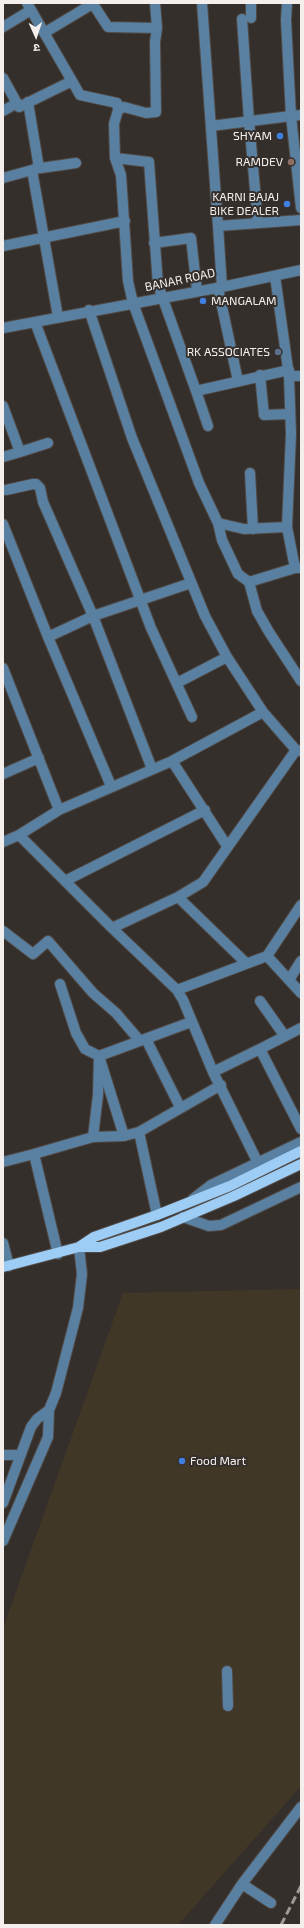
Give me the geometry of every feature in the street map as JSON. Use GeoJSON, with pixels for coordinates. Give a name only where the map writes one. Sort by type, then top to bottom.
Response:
{"type":"FeatureCollection","features":[{"type":"Feature","properties":{"kind":"main road"},"geometry":{"type":"LineString","coordinates":[[6,1267],[58,1254],[79,1247],[94,1237],[156,1216],[230,1186],[301,1151]]}},
{"type":"Feature","properties":{"kind":"main road"},"geometry":{"type":"LineString","coordinates":[[79,1247],[100,1247],[161,1227],[234,1196],[301,1164]]}},
{"type":"Feature","properties":{"kind":"street"},"geometry":{"type":"LineString","coordinates":[[44,33],[94,3],[108,27],[157,28]]}},
{"type":"Feature","properties":{"kind":"street"},"geometry":{"type":"LineString","coordinates":[[118,110],[124,107],[146,113],[156,112],[154,42],[157,28],[155,3]]}},
{"type":"Feature","properties":{"kind":"street","name":"BANAR ROAD"},"geometry":{"type":"LineString","coordinates":[[3,328],[89,310],[220,287],[218,226],[202,3]]}},
{"type":"Feature","properties":{"kind":"street"},"geometry":{"type":"LineString","coordinates":[[251,3],[247,18],[249,121],[258,223]]}},
{"type":"Feature","properties":{"kind":"street"},"geometry":{"type":"LineString","coordinates":[[287,3],[286,20],[296,116],[301,208]]}},
{"type":"Feature","properties":{"kind":"street"},"geometry":{"type":"LineString","coordinates":[[3,27],[29,6],[80,95],[117,103],[118,110],[114,124],[116,158],[121,175],[128,281],[133,303],[199,483],[218,523],[222,540],[238,574],[249,582],[257,611],[301,681]]}},
{"type":"Feature","properties":{"kind":"street"},"geometry":{"type":"LineString","coordinates":[[3,78],[19,107],[72,81]]}},
{"type":"Feature","properties":{"kind":"street"},"geometry":{"type":"LineString","coordinates":[[28,102],[43,236],[58,317]]}},
{"type":"Feature","properties":{"kind":"street"},"geometry":{"type":"LineString","coordinates":[[3,110],[17,103]]}},
{"type":"Feature","properties":{"kind":"street"},"geometry":{"type":"LineString","coordinates":[[211,126],[296,116]]}},
{"type":"Feature","properties":{"kind":"street"},"geometry":{"type":"LineString","coordinates":[[116,158],[149,162],[158,285],[208,426]]}},
{"type":"Feature","properties":{"kind":"street"},"geometry":{"type":"LineString","coordinates":[[3,178],[35,169],[76,163]]}},
{"type":"Feature","properties":{"kind":"street"},"geometry":{"type":"LineString","coordinates":[[218,226],[301,220]]}},
{"type":"Feature","properties":{"kind":"street"},"geometry":{"type":"LineString","coordinates":[[3,246],[43,236],[125,221]]}},
{"type":"Feature","properties":{"kind":"street"},"geometry":{"type":"LineString","coordinates":[[154,243],[191,238],[197,291]]}},
{"type":"Feature","properties":{"kind":"street"},"geometry":{"type":"LineString","coordinates":[[238,381],[220,287],[301,270]]}},
{"type":"Feature","properties":{"kind":"street"},"geometry":{"type":"LineString","coordinates":[[249,582],[298,568],[287,527],[290,414],[289,373],[275,276]]}},
{"type":"Feature","properties":{"kind":"street"},"geometry":{"type":"LineString","coordinates":[[89,310],[132,438],[205,616],[227,657],[263,712],[299,750],[227,846],[203,882],[178,897],[112,928]]}},
{"type":"Feature","properties":{"kind":"street"},"geometry":{"type":"LineString","coordinates":[[35,322],[151,628],[192,717]]}},
{"type":"Feature","properties":{"kind":"street"},"geometry":{"type":"LineString","coordinates":[[196,391],[260,375],[289,373],[301,376]]}},
{"type":"Feature","properties":{"kind":"street"},"geometry":{"type":"LineString","coordinates":[[260,375],[264,415],[290,414]]}},
{"type":"Feature","properties":{"kind":"street"},"geometry":{"type":"LineString","coordinates":[[3,406],[20,452]]}},
{"type":"Feature","properties":{"kind":"street"},"geometry":{"type":"LineString","coordinates":[[3,457],[48,443]]}},
{"type":"Feature","properties":{"kind":"street"},"geometry":{"type":"LineString","coordinates":[[250,474],[253,529]]}},
{"type":"Feature","properties":{"kind":"street"},"geometry":{"type":"LineString","coordinates":[[4,489],[33,484],[36,484],[40,488],[44,502],[93,616],[152,769]]}},
{"type":"Feature","properties":{"kind":"street"},"geometry":{"type":"LineString","coordinates":[[218,523],[244,529],[287,527]]}},
{"type":"Feature","properties":{"kind":"street"},"geometry":{"type":"LineString","coordinates":[[3,524],[48,637],[111,786]]}},
{"type":"Feature","properties":{"kind":"street"},"geometry":{"type":"LineString","coordinates":[[48,637],[93,616],[191,583]]}},
{"type":"Feature","properties":{"kind":"street"},"geometry":{"type":"LineString","coordinates":[[177,683],[227,657]]}},
{"type":"Feature","properties":{"kind":"street"},"geometry":{"type":"LineString","coordinates":[[3,668],[60,810]]}},
{"type":"Feature","properties":{"kind":"street"},"geometry":{"type":"LineString","coordinates":[[3,842],[19,835],[60,810],[111,786],[172,761],[263,712]]}},
{"type":"Feature","properties":{"kind":"street"},"geometry":{"type":"LineString","coordinates":[[3,774],[38,758]]}},
{"type":"Feature","properties":{"kind":"street"},"geometry":{"type":"LineString","coordinates":[[172,761],[227,846]]}},
{"type":"Feature","properties":{"kind":"street"},"geometry":{"type":"LineString","coordinates":[[65,881],[205,810]]}},
{"type":"Feature","properties":{"kind":"street"},"geometry":{"type":"LineString","coordinates":[[19,835],[112,928],[177,990],[183,1000],[191,1022],[214,1072],[258,1162]]}},
{"type":"Feature","properties":{"kind":"street"},"geometry":{"type":"LineString","coordinates":[[178,897],[246,963]]}},
{"type":"Feature","properties":{"kind":"street"},"geometry":{"type":"LineString","coordinates":[[177,990],[267,956],[301,905]]}},
{"type":"Feature","properties":{"kind":"street"},"geometry":{"type":"LineString","coordinates":[[3,931],[33,954],[48,941],[93,993],[143,1040],[180,1107]]}},
{"type":"Feature","properties":{"kind":"street"},"geometry":{"type":"LineString","coordinates":[[267,956],[301,993]]}},
{"type":"Feature","properties":{"kind":"street"},"geometry":{"type":"LineString","coordinates":[[288,980],[301,961]]}},
{"type":"Feature","properties":{"kind":"street"},"geometry":{"type":"LineString","coordinates":[[60,984],[76,1033],[85,1049],[99,1056],[124,1136]]}},
{"type":"Feature","properties":{"kind":"street"},"geometry":{"type":"LineString","coordinates":[[260,1001],[284,1035]]}},
{"type":"Feature","properties":{"kind":"street"},"geometry":{"type":"LineString","coordinates":[[99,1056],[191,1022]]}},
{"type":"Feature","properties":{"kind":"street"},"geometry":{"type":"LineString","coordinates":[[214,1072],[284,1035],[301,1028]]}},
{"type":"Feature","properties":{"kind":"street"},"geometry":{"type":"LineString","coordinates":[[260,1049],[301,1129]]}},
{"type":"Feature","properties":{"kind":"street"},"geometry":{"type":"LineString","coordinates":[[93,1137],[98,1095],[99,1056]]}},
{"type":"Feature","properties":{"kind":"street"},"geometry":{"type":"LineString","coordinates":[[3,1162],[93,1137],[124,1136],[139,1132],[180,1107],[221,1085]]}},
{"type":"Feature","properties":{"kind":"street"},"geometry":{"type":"LineString","coordinates":[[139,1132],[156,1216]]}},
{"type":"Feature","properties":{"kind":"street"},"geometry":{"type":"LineString","coordinates":[[188,1203],[211,1185],[301,1142]]}},
{"type":"Feature","properties":{"kind":"street"},"geometry":{"type":"LineString","coordinates":[[34,1154],[58,1254]]}},
{"type":"Feature","properties":{"kind":"street"},"geometry":{"type":"LineString","coordinates":[[183,1218],[209,1226],[221,1225],[301,1188]]}},
{"type":"Feature","properties":{"kind":"street"},"geometry":{"type":"LineString","coordinates":[[3,1243],[6,1267]]}},
{"type":"Feature","properties":{"kind":"street"},"geometry":{"type":"LineString","coordinates":[[3,1541],[48,1437],[49,1410],[56,1393],[78,1308],[82,1274],[79,1247]]}},
{"type":"Feature","properties":{"kind":"street"},"geometry":{"type":"LineString","coordinates":[[3,1503],[6,1488],[37,1419],[49,1410]]}},
{"type":"Feature","properties":{"kind":"street"},"geometry":{"type":"LineString","coordinates":[[3,1455],[20,1456]]}},
{"type":"Feature","properties":{"kind":"street"},"geometry":{"type":"LineString","coordinates":[[227,1671],[228,1706]]}},
{"type":"Feature","properties":{"kind":"street"},"geometry":{"type":"LineString","coordinates":[[215,1925],[242,1884],[301,1807]]}},
{"type":"Feature","properties":{"kind":"street"},"geometry":{"type":"LineString","coordinates":[[242,1884],[271,1903]]}},
{"type":"Feature","properties":{"kind":"shaded area","name":"Food Mart"},"geometry":{"type":"Polygon","coordinates":[[[301,1289],[301,1786],[178,1925],[3,1925],[3,1628],[123,1293],[301,1289]]]}},
{"type":"Feature","properties":{"kind":"railway"},"geometry":{"type":"LineString","coordinates":[[281,1925],[301,1886]]}},
{"type":"Feature","properties":{"kind":"place","name":"SHYAM"},"geometry":{"type":"Point","coordinates":[280,136]}},
{"type":"Feature","properties":{"kind":"place","name":"RAMDEV"},"geometry":{"type":"Point","coordinates":[291,162]}},
{"type":"Feature","properties":{"kind":"place","name":"KARNI BAJAJ BIKE DEALER"},"geometry":{"type":"Point","coordinates":[287,204]}},
{"type":"Feature","properties":{"kind":"place","name":"MANGALAM"},"geometry":{"type":"Point","coordinates":[203,301]}},
{"type":"Feature","properties":{"kind":"place","name":"RK ASSOCIATES"},"geometry":{"type":"Point","coordinates":[278,352]}},
{"type":"Feature","properties":{"kind":"place","name":"Food Mart"},"geometry":{"type":"Point","coordinates":[182,1461]}}]}
